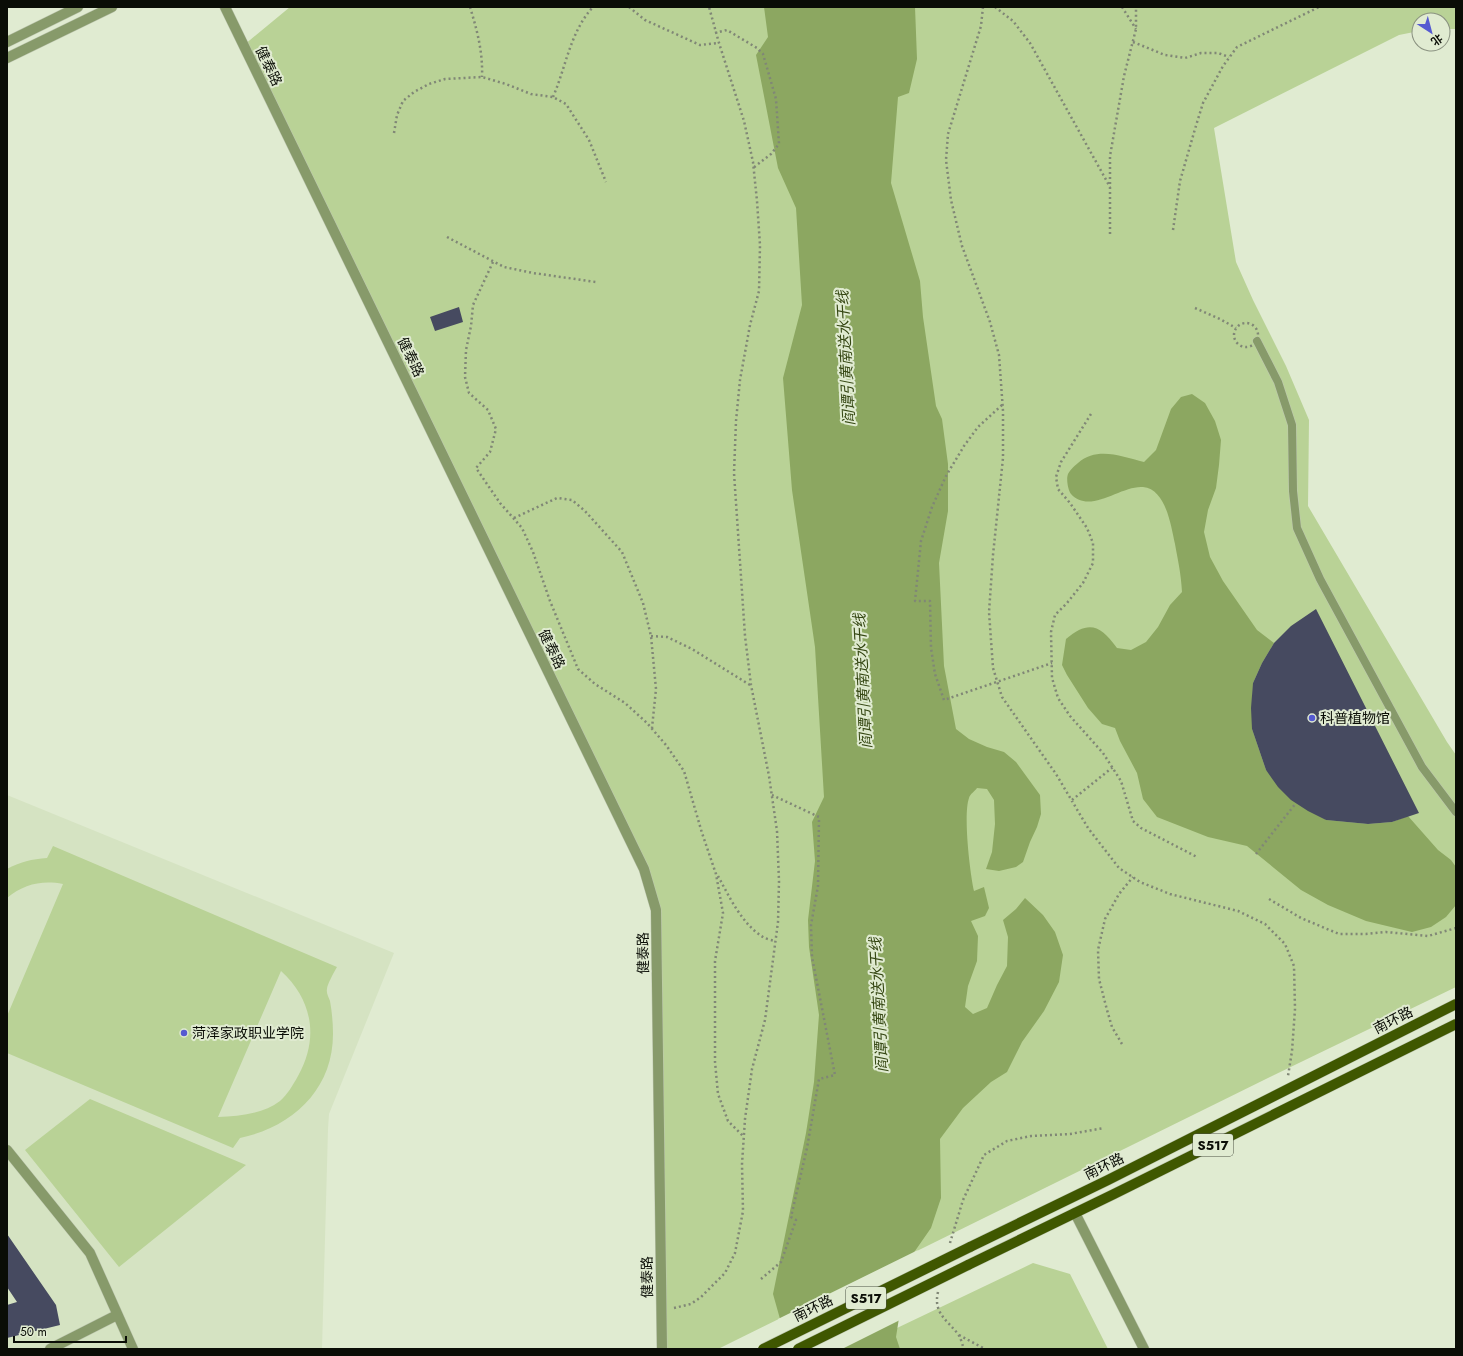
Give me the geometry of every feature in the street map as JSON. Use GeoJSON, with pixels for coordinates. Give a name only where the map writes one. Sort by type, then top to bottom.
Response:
{"type":"FeatureCollection","features":[{"type":"Feature","properties":{"kind":"main road","name":"南环路"},"geometry":{"type":"LineString","coordinates":[[763,1349],[1108,1180],[1456,1004]]}},
{"type":"Feature","properties":{"kind":"main road","name":"S517"},"geometry":{"type":"LineString","coordinates":[[798,1349],[1456,1024]]}},
{"type":"Feature","properties":{"kind":"street"},"geometry":{"type":"LineString","coordinates":[[7,42],[78,7]]}},
{"type":"Feature","properties":{"kind":"street"},"geometry":{"type":"LineString","coordinates":[[7,58],[112,7]]}},
{"type":"Feature","properties":{"kind":"street","name":"健泰路"},"geometry":{"type":"LineString","coordinates":[[225,7],[644,869],[656,910],[662,1349]]}},
{"type":"Feature","properties":{"kind":"street"},"geometry":{"type":"LineString","coordinates":[[7,1150],[90,1253],[133,1349]]}},
{"type":"Feature","properties":{"kind":"street"},"geometry":{"type":"LineString","coordinates":[[1075,1213],[1144,1349]]}},
{"type":"Feature","properties":{"kind":"street"},"geometry":{"type":"LineString","coordinates":[[50,1349],[117,1315]]}},
{"type":"Feature","properties":{"kind":"lane"},"geometry":{"type":"LineString","coordinates":[[1257,341],[1278,382],[1292,426],[1293,491],[1297,528],[1320,579],[1422,767],[1456,812]]}},
{"type":"Feature","properties":{"kind":"path"},"geometry":{"type":"LineString","coordinates":[[470,7],[482,59],[482,77]]}},
{"type":"Feature","properties":{"kind":"path"},"geometry":{"type":"LineString","coordinates":[[553,97],[560,82],[580,24],[593,7]]}},
{"type":"Feature","properties":{"kind":"path"},"geometry":{"type":"LineString","coordinates":[[629,7],[645,20],[700,45],[719,44]]}},
{"type":"Feature","properties":{"kind":"path"},"geometry":{"type":"LineString","coordinates":[[662,1312],[691,1304],[701,1297],[725,1273],[735,1253],[743,1211],[742,1164],[752,1069],[765,1020],[778,922],[779,881],[776,831],[770,776],[751,685],[745,636],[734,473],[736,421],[740,380],[750,324],[759,291],[760,246],[757,201],[753,168],[744,121],[708,7]]}},
{"type":"Feature","properties":{"kind":"path"},"geometry":{"type":"LineString","coordinates":[[983,7],[981,26],[948,134],[946,160],[951,200],[962,246],[990,322],[999,355],[1003,458],[989,612],[994,668],[997,681],[1002,697],[1056,774],[1088,828],[1119,868],[1140,882],[1170,894],[1238,911],[1265,924],[1285,944],[1294,966],[1295,1009],[1292,1051],[1286,1090]]}},
{"type":"Feature","properties":{"kind":"path"},"geometry":{"type":"LineString","coordinates":[[995,7],[1014,21],[1030,43],[1110,187]]}},
{"type":"Feature","properties":{"kind":"path"},"geometry":{"type":"LineString","coordinates":[[1122,7],[1136,29]]}},
{"type":"Feature","properties":{"kind":"path"},"geometry":{"type":"LineString","coordinates":[[1110,234],[1110,156],[1124,76],[1136,29],[1136,7]]}},
{"type":"Feature","properties":{"kind":"path"},"geometry":{"type":"LineString","coordinates":[[1172,230],[1180,181],[1203,103],[1229,57],[1237,47],[1319,7]]}},
{"type":"Feature","properties":{"kind":"path"},"geometry":{"type":"LineString","coordinates":[[716,33],[727,30],[757,48],[763,54],[776,99],[779,144],[771,154],[753,168]]}},
{"type":"Feature","properties":{"kind":"path"},"geometry":{"type":"LineString","coordinates":[[1133,42],[1165,55],[1185,58],[1201,53],[1218,53],[1229,57]]}},
{"type":"Feature","properties":{"kind":"path"},"geometry":{"type":"LineString","coordinates":[[394,133],[397,115],[403,100],[414,92],[429,84],[445,79],[482,77],[506,84],[531,94],[553,97],[566,104],[589,140],[606,182]]}},
{"type":"Feature","properties":{"kind":"path"},"geometry":{"type":"LineString","coordinates":[[447,237],[504,266],[533,273],[596,282]]}},
{"type":"Feature","properties":{"kind":"path"},"geometry":{"type":"LineString","coordinates":[[494,262],[472,304],[471,326],[466,350],[465,377],[469,393],[488,410],[496,429],[490,452],[476,468],[500,503],[522,528],[533,552],[550,601],[578,669],[595,684],[625,703],[666,745],[684,771],[702,833],[716,874],[723,913],[715,961],[715,1062],[718,1094],[728,1121],[744,1137]]}},
{"type":"Feature","properties":{"kind":"path"},"geometry":{"type":"LineString","coordinates":[[1195,308],[1236,328]]}},
{"type":"Feature","properties":{"kind":"path"},"geometry":{"type":"LineString","coordinates":[[1002,405],[978,427],[964,446],[946,476],[932,507],[921,541],[914,601],[930,601],[931,648],[935,674],[944,700],[997,681],[1052,664]]}},
{"type":"Feature","properties":{"kind":"path"},"geometry":{"type":"LineString","coordinates":[[1091,414],[1061,462],[1056,477],[1058,489],[1088,528],[1092,543],[1093,563],[1083,583],[1068,603],[1055,615],[1052,632],[1052,678],[1058,698],[1070,716],[1099,748],[1121,780],[1128,799],[1133,821],[1141,828],[1197,857]]}},
{"type":"Feature","properties":{"kind":"path"},"geometry":{"type":"LineString","coordinates":[[513,518],[557,498],[572,500],[585,511],[622,552],[643,603],[651,636],[656,689],[652,729]]}},
{"type":"Feature","properties":{"kind":"path"},"geometry":{"type":"LineString","coordinates":[[651,636],[667,637],[692,649],[751,685]]}},
{"type":"Feature","properties":{"kind":"path"},"geometry":{"type":"LineString","coordinates":[[1072,800],[1113,767]]}},
{"type":"Feature","properties":{"kind":"path"},"geometry":{"type":"LineString","coordinates":[[761,1279],[781,1262],[796,1220],[791,1217],[807,1148],[819,1079],[835,1075],[812,957],[811,926],[818,886],[819,817],[772,794]]}},
{"type":"Feature","properties":{"kind":"path"},"geometry":{"type":"LineString","coordinates":[[1256,854],[1296,803]]}},
{"type":"Feature","properties":{"kind":"path"},"geometry":{"type":"LineString","coordinates":[[716,874],[732,903],[748,924],[764,938],[775,941]]}},
{"type":"Feature","properties":{"kind":"path"},"geometry":{"type":"LineString","coordinates":[[1122,1044],[1112,1027],[1099,979],[1098,950],[1105,919],[1119,894],[1132,877]]}},
{"type":"Feature","properties":{"kind":"path"},"geometry":{"type":"LineString","coordinates":[[1269,899],[1301,918],[1339,934],[1386,932],[1428,936],[1456,928]]}},
{"type":"Feature","properties":{"kind":"path"},"geometry":{"type":"LineString","coordinates":[[950,1244],[963,1200],[984,1155],[1007,1141],[1031,1136],[1070,1134],[1104,1128]]}},
{"type":"Feature","properties":{"kind":"path"},"geometry":{"type":"LineString","coordinates":[[940,1287],[936,1301],[942,1316],[959,1335],[985,1349]]}},
{"type":"Feature","properties":{"kind":"path"},"geometry":{"type":"LineString","coordinates":[[959,1335],[964,1349]]}},
{"type":"Feature","properties":{"kind":"shaded area"},"geometry":{"type":"Polygon","coordinates":[[[290,7],[1456,7],[1456,29],[1451,29],[1451,12],[1411,12],[1411,33],[1399,35],[1214,128],[1236,262],[1286,366],[1309,420],[1308,506],[1456,755],[1456,987],[718,1349],[662,1349],[656,910],[644,869],[244,45],[290,7]]]}},
{"type":"Feature","properties":{"kind":"shaded area","name":"菏泽家政职业学院"},"geometry":{"type":"Polygon","coordinates":[[[7,795],[394,953],[329,1114],[322,1349],[7,1349],[7,795]]]}},
{"type":"Feature","properties":{"kind":"shaded area"},"geometry":{"type":"Polygon","coordinates":[[[53,846],[337,967],[327,987],[333,1022],[331,1054],[326,1072],[317,1089],[306,1103],[292,1115],[276,1125],[259,1133],[240,1138],[233,1148],[7,1053],[7,1016],[63,884],[34,884],[20,889],[7,898],[7,869],[26,861],[47,858],[53,846]],[[281,971],[218,1117],[250,1114],[266,1109],[280,1101],[285,1096],[298,1076],[305,1062],[309,1048],[310,1034],[306,1007],[292,982],[281,971]]]}},
{"type":"Feature","properties":{"kind":"shaded area"},"geometry":{"type":"Polygon","coordinates":[[[90,1099],[246,1165],[119,1267],[25,1150],[90,1099]]]}},
{"type":"Feature","properties":{"kind":"shaded area"},"geometry":{"type":"Polygon","coordinates":[[[1033,1263],[1070,1274],[1108,1349],[887,1349],[897,1328],[1033,1263]]]}},
{"type":"Feature","properties":{"kind":"water","name":"阎谭引黄南送水干线"},"geometry":{"type":"Polygon","coordinates":[[[764,7],[915,7],[917,59],[909,93],[898,97],[891,183],[920,281],[923,317],[936,406],[942,419],[948,464],[948,511],[939,563],[944,666],[956,729],[969,739],[987,747],[1004,752],[1016,762],[1040,795],[1041,814],[1023,862],[1016,867],[999,871],[986,869],[992,852],[995,824],[994,800],[987,789],[977,788],[971,794],[967,806],[967,830],[972,883],[974,891],[984,887],[989,908],[985,916],[971,921],[978,936],[977,961],[968,986],[965,1007],[973,1014],[987,1008],[1007,966],[1008,937],[1003,920],[1016,909],[1025,898],[1043,915],[1055,932],[1063,955],[1059,982],[1044,1011],[1022,1042],[1007,1072],[991,1082],[963,1108],[940,1139],[941,1198],[931,1228],[908,1261],[896,1337],[900,1349],[785,1349],[782,1326],[773,1294],[806,1133],[814,1082],[819,1015],[809,947],[808,920],[815,861],[812,822],[824,797],[815,647],[792,490],[783,378],[802,305],[796,208],[778,168],[756,55],[768,37],[764,7]]]}},
{"type":"Feature","properties":{"kind":"water"},"geometry":{"type":"Polygon","coordinates":[[[1192,394],[1205,403],[1215,421],[1221,440],[1216,488],[1208,510],[1204,532],[1210,557],[1223,581],[1257,630],[1274,643],[1262,663],[1253,683],[1252,729],[1266,770],[1326,820],[1368,824],[1392,822],[1408,816],[1438,850],[1451,860],[1456,867],[1456,905],[1446,917],[1431,927],[1412,932],[1366,921],[1328,905],[1301,890],[1247,846],[1208,837],[1157,817],[1143,799],[1137,773],[1120,741],[1115,728],[1102,724],[1088,708],[1062,665],[1066,639],[1081,629],[1088,627],[1099,630],[1105,634],[1117,648],[1131,650],[1146,642],[1158,627],[1170,605],[1182,592],[1172,528],[1166,510],[1157,494],[1151,489],[1143,487],[1125,490],[1106,498],[1087,501],[1079,500],[1070,492],[1067,476],[1072,468],[1078,463],[1094,455],[1110,454],[1144,462],[1156,450],[1171,409],[1181,397],[1192,394]]]}},
{"type":"Feature","properties":{"kind":"pier"},"geometry":{"type":"Polygon","coordinates":[[[918,1250],[910,1262],[900,1320],[842,1349],[783,1349],[778,1319],[918,1250]]]}},
{"type":"Feature","properties":{"kind":"building"},"geometry":{"type":"Polygon","coordinates":[[[459,307],[463,322],[435,331],[430,317],[459,307]]]}},
{"type":"Feature","properties":{"kind":"building","name":"科普植物馆"},"geometry":{"type":"Polygon","coordinates":[[[1316,609],[1419,813],[1392,822],[1368,824],[1326,820],[1291,800],[1278,787],[1266,770],[1252,729],[1251,708],[1253,683],[1262,663],[1274,643],[1291,626],[1316,609]]]}},
{"type":"Feature","properties":{"kind":"building"},"geometry":{"type":"Polygon","coordinates":[[[7,1234],[56,1305],[60,1325],[7,1338],[7,1305],[17,1302],[7,1287],[7,1234]]]}},
{"type":"Feature","properties":{"kind":"place","name":"科普植物馆"},"geometry":{"type":"Point","coordinates":[1312,718]}},
{"type":"Feature","properties":{"kind":"place","name":"菏泽家政职业学院"},"geometry":{"type":"Point","coordinates":[184,1033]}}]}
